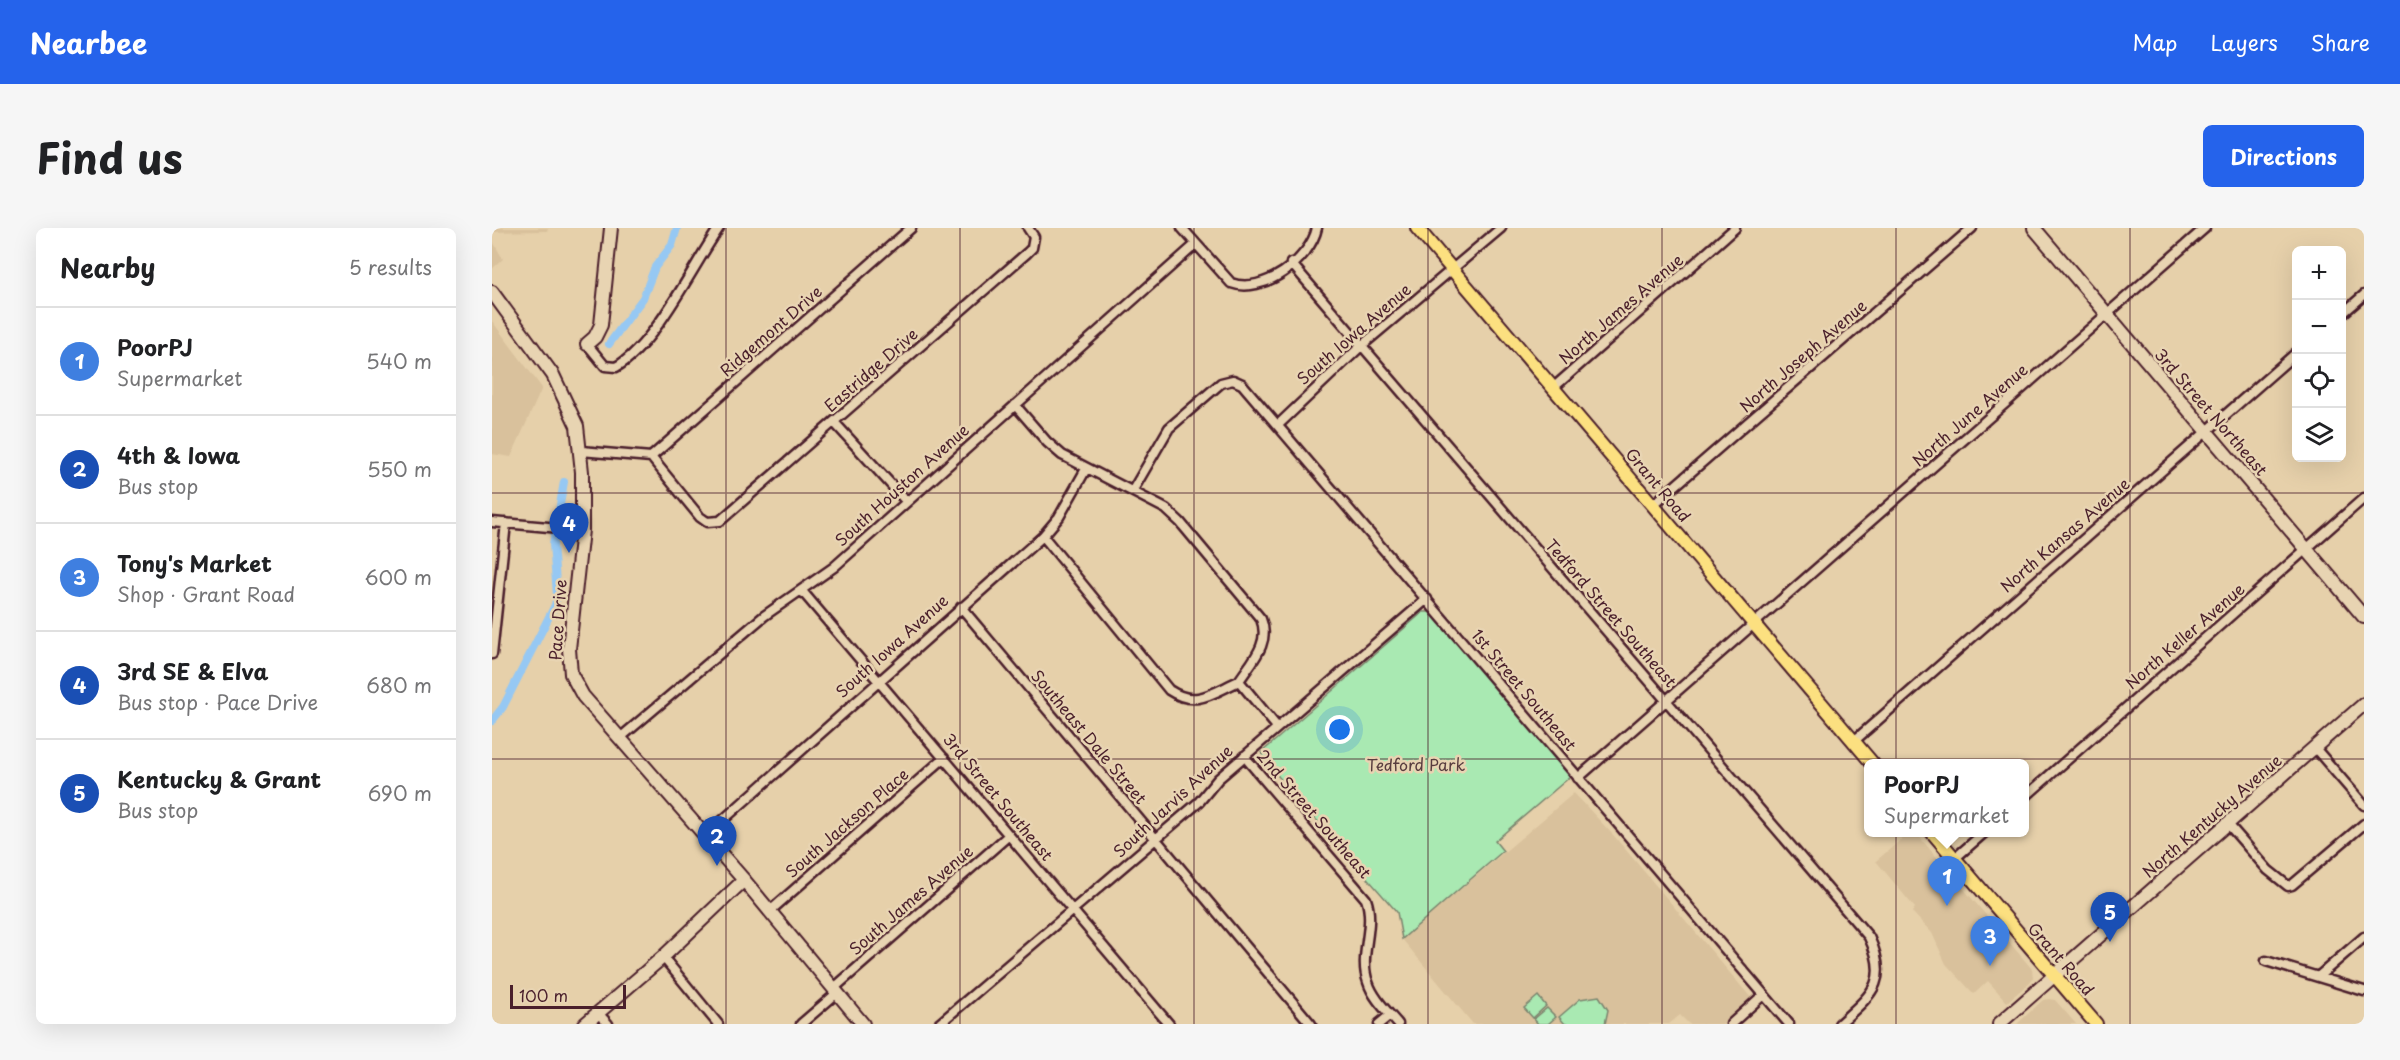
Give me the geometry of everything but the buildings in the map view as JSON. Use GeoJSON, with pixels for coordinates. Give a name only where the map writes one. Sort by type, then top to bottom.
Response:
{"type":"FeatureCollection","features":[{"type":"Feature","properties":{"kind":"main road","name":"Grant Road"},"geometry":{"type":"LineString","coordinates":[[1417,228],[1869,759]]}},
{"type":"Feature","properties":{"kind":"main road","name":"Grant Road"},"geometry":{"type":"LineString","coordinates":[[1936,837],[2096,1024]]}},
{"type":"Feature","properties":{"kind":"street"},"geometry":{"type":"LineString","coordinates":[[611,228],[601,325],[595,337],[587,344],[608,367],[618,366],[630,357],[662,317],[719,228]]}},
{"type":"Feature","properties":{"kind":"street","name":"Ridgemont Drive"},"geometry":{"type":"LineString","coordinates":[[651,457],[911,228]]}},
{"type":"Feature","properties":{"kind":"street","name":"Eastridge Drive"},"geometry":{"type":"LineString","coordinates":[[651,457],[700,517],[711,523],[720,521],[1032,248],[1034,237],[1028,228]]}},
{"type":"Feature","properties":{"kind":"street"},"geometry":{"type":"LineString","coordinates":[[1182,228],[1231,283],[1242,287],[1260,285],[1292,263],[1314,240],[1317,228]]}},
{"type":"Feature","properties":{"kind":"street","name":"South Iowa Avenue"},"geometry":{"type":"LineString","coordinates":[[1278,425],[1360,347],[1501,228]]}},
{"type":"Feature","properties":{"kind":"street","name":"North James Avenue"},"geometry":{"type":"LineString","coordinates":[[1553,388],[1735,228]]}},
{"type":"Feature","properties":{"kind":"street","name":"North Joseph Avenue"},"geometry":{"type":"LineString","coordinates":[[1653,506],[1972,228]]}},
{"type":"Feature","properties":{"kind":"street","name":"3rd Street Northeast"},"geometry":{"type":"LineString","coordinates":[[2034,228],[2364,617]]}},
{"type":"Feature","properties":{"kind":"street","name":"North June Avenue"},"geometry":{"type":"LineString","coordinates":[[1578,778],[2205,228]]}},
{"type":"Feature","properties":{"kind":"street","name":"South Houston Avenue"},"geometry":{"type":"LineString","coordinates":[[620,738],[764,616],[834,567],[1196,244]]}},
{"type":"Feature","properties":{"kind":"street","name":"Tedford Street Southeast"},"geometry":{"type":"LineString","coordinates":[[1292,263],[1360,347],[1869,937],[1878,956],[1880,973],[1874,989],[1839,1024]]}},
{"type":"Feature","properties":{"kind":"street"},"geometry":{"type":"LineString","coordinates":[[492,292],[553,375],[577,426],[581,451],[651,457]]}},
{"type":"Feature","properties":{"kind":"street"},"geometry":{"type":"LineString","coordinates":[[2346,311],[2364,295]]}},
{"type":"Feature","properties":{"kind":"street","name":"North Kansas Avenue"},"geometry":{"type":"LineString","coordinates":[[1854,741],[2295,354]]}},
{"type":"Feature","properties":{"kind":"street","name":"1st Street Southeast"},"geometry":{"type":"LineString","coordinates":[[1133,490],[1168,428],[1221,383],[1233,380],[1248,390],[1789,1024]]}},
{"type":"Feature","properties":{"kind":"street"},"geometry":{"type":"LineString","coordinates":[[1015,405],[1047,442],[1086,469],[1133,490],[1166,509],[1180,522],[1261,619],[1266,630],[1265,640],[1239,681],[1193,701],[1182,698],[1169,690],[1042,536]]}},
{"type":"Feature","properties":{"kind":"street"},"geometry":{"type":"LineString","coordinates":[[834,422],[906,501]]}},
{"type":"Feature","properties":{"kind":"street","name":"Pace Drive"},"geometry":{"type":"LineString","coordinates":[[581,451],[582,530],[569,649],[571,674],[583,696],[744,880],[863,1024]]}},
{"type":"Feature","properties":{"kind":"street","name":"South Iowa Avenue"},"geometry":{"type":"LineString","coordinates":[[705,836],[1042,536],[1059,517],[1086,469]]}},
{"type":"Feature","properties":{"kind":"street","name":"North Keller Avenue"},"geometry":{"type":"LineString","coordinates":[[2029,793],[2364,498]]}},
{"type":"Feature","properties":{"kind":"street"},"geometry":{"type":"LineString","coordinates":[[492,522],[582,530]]}},
{"type":"Feature","properties":{"kind":"street"},"geometry":{"type":"LineString","coordinates":[[492,654],[506,523]]}},
{"type":"Feature","properties":{"kind":"street","name":"3rd Street Southeast"},"geometry":{"type":"LineString","coordinates":[[802,591],[1169,1024]]}},
{"type":"Feature","properties":{"kind":"street","name":"South Jarvis Avenue"},"geometry":{"type":"LineString","coordinates":[[939,1024],[1156,840],[1198,802],[1218,778],[1427,599]]}},
{"type":"Feature","properties":{"kind":"street","name":"Southeast Dale Street"},"geometry":{"type":"LineString","coordinates":[[961,607],[1311,1024]]}},
{"type":"Feature","properties":{"kind":"street","name":"2nd Street Southeast"},"geometry":{"type":"LineString","coordinates":[[1239,681],[1277,727]]}},
{"type":"Feature","properties":{"kind":"street","name":"North Kentucky Avenue"},"geometry":{"type":"LineString","coordinates":[[1999,1024],[2364,704]]}},
{"type":"Feature","properties":{"kind":"street"},"geometry":{"type":"LineString","coordinates":[[2315,748],[2364,805]]}},
{"type":"Feature","properties":{"kind":"street","name":"2nd Street Southeast"},"geometry":{"type":"LineString","coordinates":[[1244,756],[1366,899],[1371,923],[1366,962],[1367,981],[1389,1015],[1398,1024]]}},
{"type":"Feature","properties":{"kind":"street","name":"South Jackson Place"},"geometry":{"type":"LineString","coordinates":[[770,911],[944,758]]}},
{"type":"Feature","properties":{"kind":"street"},"geometry":{"type":"LineString","coordinates":[[2228,824],[2268,870],[2288,886],[2364,824]]}},
{"type":"Feature","properties":{"kind":"street","name":"South James Avenue"},"geometry":{"type":"LineString","coordinates":[[801,1024],[1009,835]]}},
{"type":"Feature","properties":{"kind":"street"},"geometry":{"type":"LineString","coordinates":[[1954,860],[1979,837]]}},
{"type":"Feature","properties":{"kind":"street"},"geometry":{"type":"LineString","coordinates":[[585,1024],[663,957],[744,880]]}},
{"type":"Feature","properties":{"kind":"street"},"geometry":{"type":"LineString","coordinates":[[2319,976],[2364,937]]}},
{"type":"Feature","properties":{"kind":"street"},"geometry":{"type":"LineString","coordinates":[[663,957],[718,1024]]}},
{"type":"Feature","properties":{"kind":"street"},"geometry":{"type":"LineString","coordinates":[[2266,961],[2364,991]]}},
{"type":"Feature","properties":{"kind":"street"},"geometry":{"type":"LineString","coordinates":[[1731,1024],[1763,995]]}},
{"type":"Feature","properties":{"kind":"street"},"geometry":{"type":"LineString","coordinates":[[598,1013],[608,1024]]}},
{"type":"Feature","properties":{"kind":"street"},"geometry":{"type":"LineString","coordinates":[[1379,1024],[1389,1015]]}},
{"type":"Feature","properties":{"kind":"shaded area"},"geometry":{"type":"Polygon","coordinates":[[[492,228],[548,228],[547,231],[492,232],[492,228]]]}},
{"type":"Feature","properties":{"kind":"shaded area"},"geometry":{"type":"Polygon","coordinates":[[[492,240],[503,259],[492,269],[492,240]]]}},
{"type":"Feature","properties":{"kind":"shaded area"},"geometry":{"type":"Polygon","coordinates":[[[492,321],[542,388],[511,457],[492,454],[492,321]]]}},
{"type":"Feature","properties":{"kind":"shaded area"},"geometry":{"type":"Polygon","coordinates":[[[1574,793],[1614,836],[1752,999],[1724,1024],[1689,1024],[1680,1015],[1669,1024],[1473,1024],[1402,939],[1574,793]]]}},
{"type":"Feature","properties":{"kind":"shaded area"},"geometry":{"type":"Polygon","coordinates":[[[1904,837],[1919,837],[2032,969],[2033,978],[2007,1002],[1988,981],[1974,994],[1946,964],[1932,933],[1912,912],[1915,908],[1876,861],[1904,837]]]}},
{"type":"Feature","properties":{"kind":"shaded area"},"geometry":{"type":"Polygon","coordinates":[[[2043,1000],[2055,1000],[2076,1024],[2017,1024],[2043,1000]]]}},
{"type":"Feature","properties":{"kind":"green space","name":"Tedford Park"},"geometry":{"type":"Polygon","coordinates":[[[1423,612],[1431,612],[1571,776],[1495,841],[1503,851],[1402,939],[1397,912],[1264,760],[1262,752],[1423,612]]]}},
{"type":"Feature","properties":{"kind":"green space"},"geometry":{"type":"Polygon","coordinates":[[[1538,996],[1546,1006],[1533,1018],[1524,1008],[1538,996]]]}},
{"type":"Feature","properties":{"kind":"green space"},"geometry":{"type":"Polygon","coordinates":[[[1599,996],[1608,1010],[1605,1024],[1565,1024],[1559,1017],[1580,999],[1599,996]]]}},
{"type":"Feature","properties":{"kind":"green space"},"geometry":{"type":"Polygon","coordinates":[[[1547,1008],[1556,1017],[1548,1024],[1538,1024],[1534,1019],[1547,1008]]]}},
{"type":"Feature","properties":{"kind":"waterway"},"geometry":{"type":"LineString","coordinates":[[609,344],[643,298],[655,267],[672,245],[677,228]]}},
{"type":"Feature","properties":{"kind":"waterway"},"geometry":{"type":"LineString","coordinates":[[492,721],[503,707],[555,605],[557,595],[553,544],[564,482]]}},
{"type":"Feature","properties":{"kind":"place","name":"3rd SE & Elva"},"geometry":{"type":"Point","coordinates":[569,553]}},
{"type":"Feature","properties":{"kind":"place","name":"4th & Iowa"},"geometry":{"type":"Point","coordinates":[717,866]}},
{"type":"Feature","properties":{"kind":"place","name":"PoorPJ"},"geometry":{"type":"Point","coordinates":[1947,906]}},
{"type":"Feature","properties":{"kind":"place","name":"Kentucky & Grant"},"geometry":{"type":"Point","coordinates":[2110,942]}},
{"type":"Feature","properties":{"kind":"place","name":"Tony's Market"},"geometry":{"type":"Point","coordinates":[1990,966]}}]}
